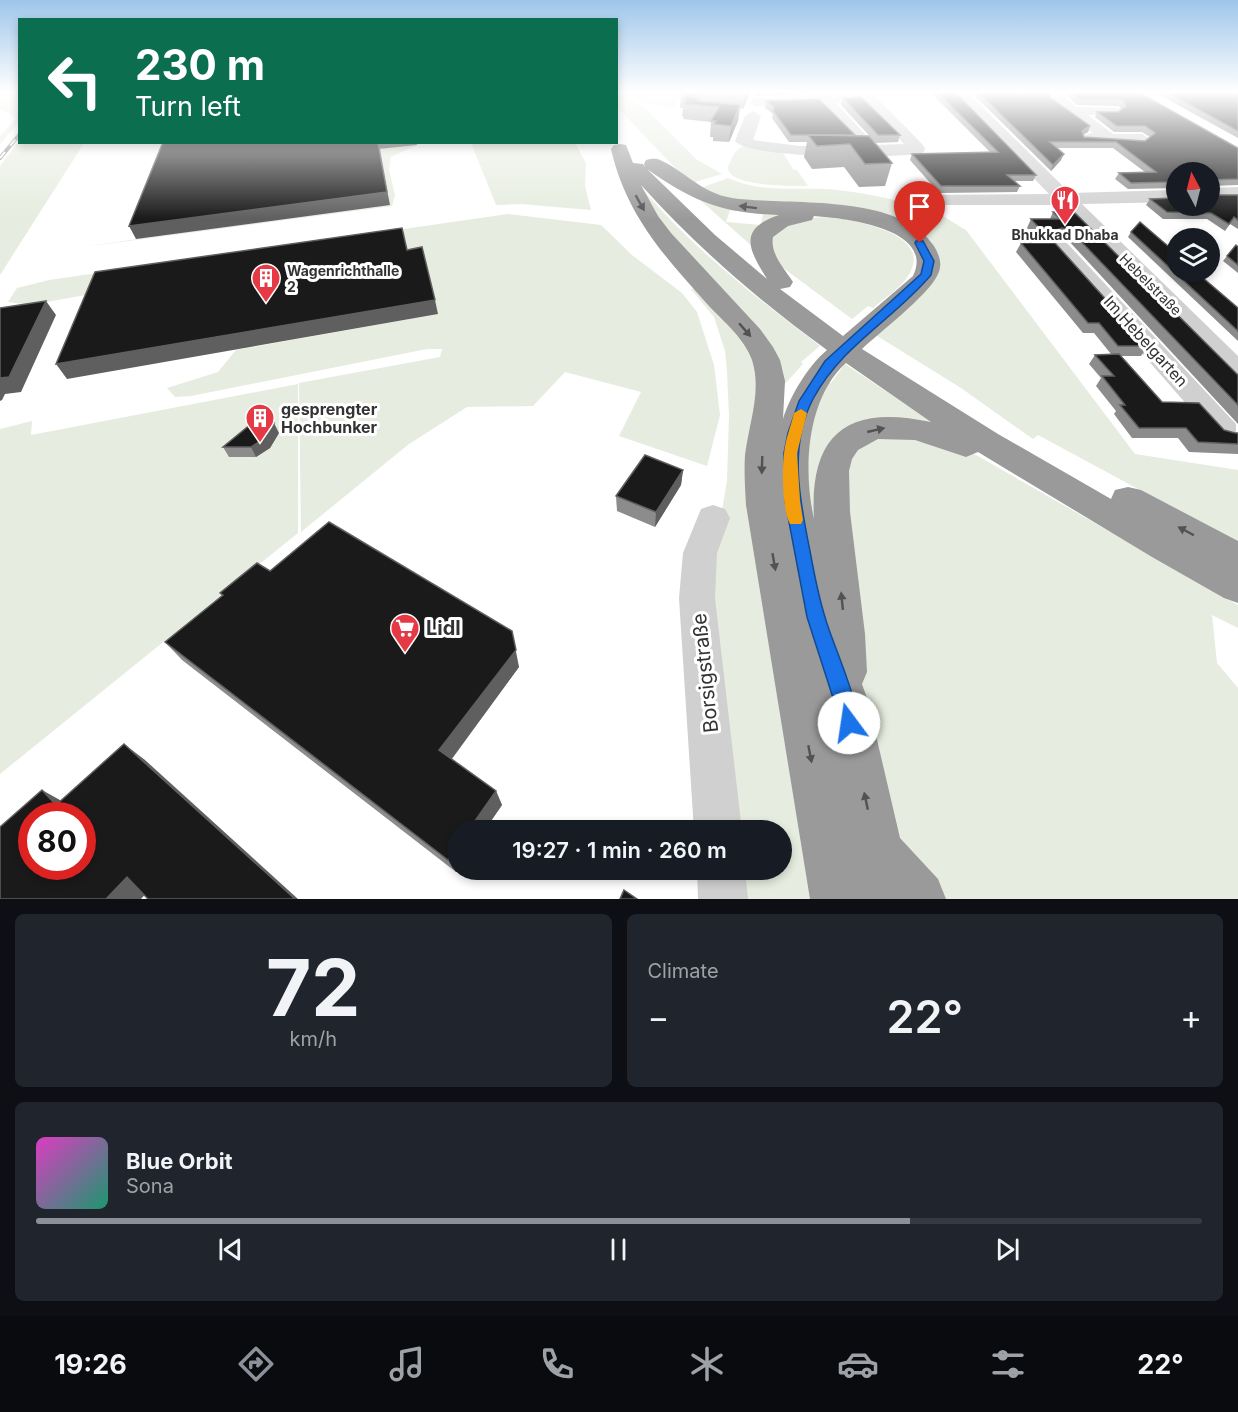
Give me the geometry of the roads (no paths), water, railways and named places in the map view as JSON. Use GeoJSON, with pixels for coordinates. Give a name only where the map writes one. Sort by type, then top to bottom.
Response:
{"type":"FeatureCollection","features":[{"type":"Feature","properties":{"kind":"highway"},"geometry":{"type":"LineString","coordinates":[[620,142],[692,192],[715,201],[756,208],[853,213],[884,221],[915,238],[928,256],[929,265],[926,275],[825,360],[792,384],[767,425]]}},
{"type":"Feature","properties":{"kind":"highway"},"geometry":{"type":"LineString","coordinates":[[620,142],[622,166],[634,193],[653,225],[682,262],[761,349],[766,359],[770,378],[763,447],[764,505],[838,899]]}},
{"type":"Feature","properties":{"kind":"highway"},"geometry":{"type":"LineString","coordinates":[[620,142],[656,191],[698,233],[783,305],[904,390],[1039,475],[1238,586]]}},
{"type":"Feature","properties":{"kind":"highway"},"geometry":{"type":"LineString","coordinates":[[652,164],[727,238],[781,282],[885,356],[993,424],[1096,483],[1238,559]]}},
{"type":"Feature","properties":{"kind":"highway"},"geometry":{"type":"LineString","coordinates":[[781,282],[761,246],[763,235],[774,224],[795,217],[825,214],[854,217],[885,226],[910,242],[916,251],[918,266],[916,273],[867,323]]}},
{"type":"Feature","properties":{"kind":"highway"},"geometry":{"type":"LineString","coordinates":[[825,360],[800,415],[790,453],[798,535],[816,617],[845,701],[882,876],[918,899]]}},
{"type":"Feature","properties":{"kind":"highway"},"geometry":{"type":"LineString","coordinates":[[845,701],[844,623],[831,488],[833,467],[841,449],[856,437],[875,429],[913,428],[939,434],[1039,475]]}},
{"type":"Feature","properties":{"kind":"street"},"geometry":{"type":"LineString","coordinates":[[747,135],[743,141],[749,144],[800,151],[917,149],[904,135]]}},
{"type":"Feature","properties":{"kind":"street"},"geometry":{"type":"LineString","coordinates":[[776,135],[786,148]]}},
{"type":"Feature","properties":{"kind":"street"},"geometry":{"type":"LineString","coordinates":[[858,135],[867,145],[867,149]]}},
{"type":"Feature","properties":{"kind":"street","name":"Hebelstraße"},"geometry":{"type":"LineString","coordinates":[[1002,135],[1237,369]]}},
{"type":"Feature","properties":{"kind":"street"},"geometry":{"type":"LineString","coordinates":[[1105,135],[1109,138]]}},
{"type":"Feature","properties":{"kind":"street"},"geometry":{"type":"LineString","coordinates":[[1074,138],[1142,139]]}},
{"type":"Feature","properties":{"kind":"street"},"geometry":{"type":"LineString","coordinates":[[1220,194],[1238,193]]}},
{"type":"Feature","properties":{"kind":"street"},"geometry":{"type":"LineString","coordinates":[[912,201],[1166,196]]}},
{"type":"Feature","properties":{"kind":"street","name":"Im Hebelgarten"},"geometry":{"type":"LineString","coordinates":[[1121,253],[1062,248],[1226,431]]}},
{"type":"Feature","properties":{"kind":"street","name":"Borsigstraße"},"geometry":{"type":"LineString","coordinates":[[713,518],[700,553],[697,598],[717,820]]}},
{"type":"Feature","properties":{"kind":"street"},"geometry":{"type":"LineString","coordinates":[[722,880],[723,899]]}},
{"type":"Feature","properties":{"kind":"railway"},"geometry":{"type":"LineString","coordinates":[[0,158],[18,136]]}},
{"type":"Feature","properties":{"kind":"place","name":"Bhukkad Dhaba"},"geometry":{"type":"Point","coordinates":[1065,226]}},
{"type":"Feature","properties":{"kind":"place","name":"Wagenrichthalle 2"},"geometry":{"type":"Point","coordinates":[266,304]}},
{"type":"Feature","properties":{"kind":"place","name":"gesprengter Hochbunker"},"geometry":{"type":"Point","coordinates":[260,444]}},
{"type":"Feature","properties":{"kind":"place","name":"Lidl"},"geometry":{"type":"Point","coordinates":[405,654]}}]}
